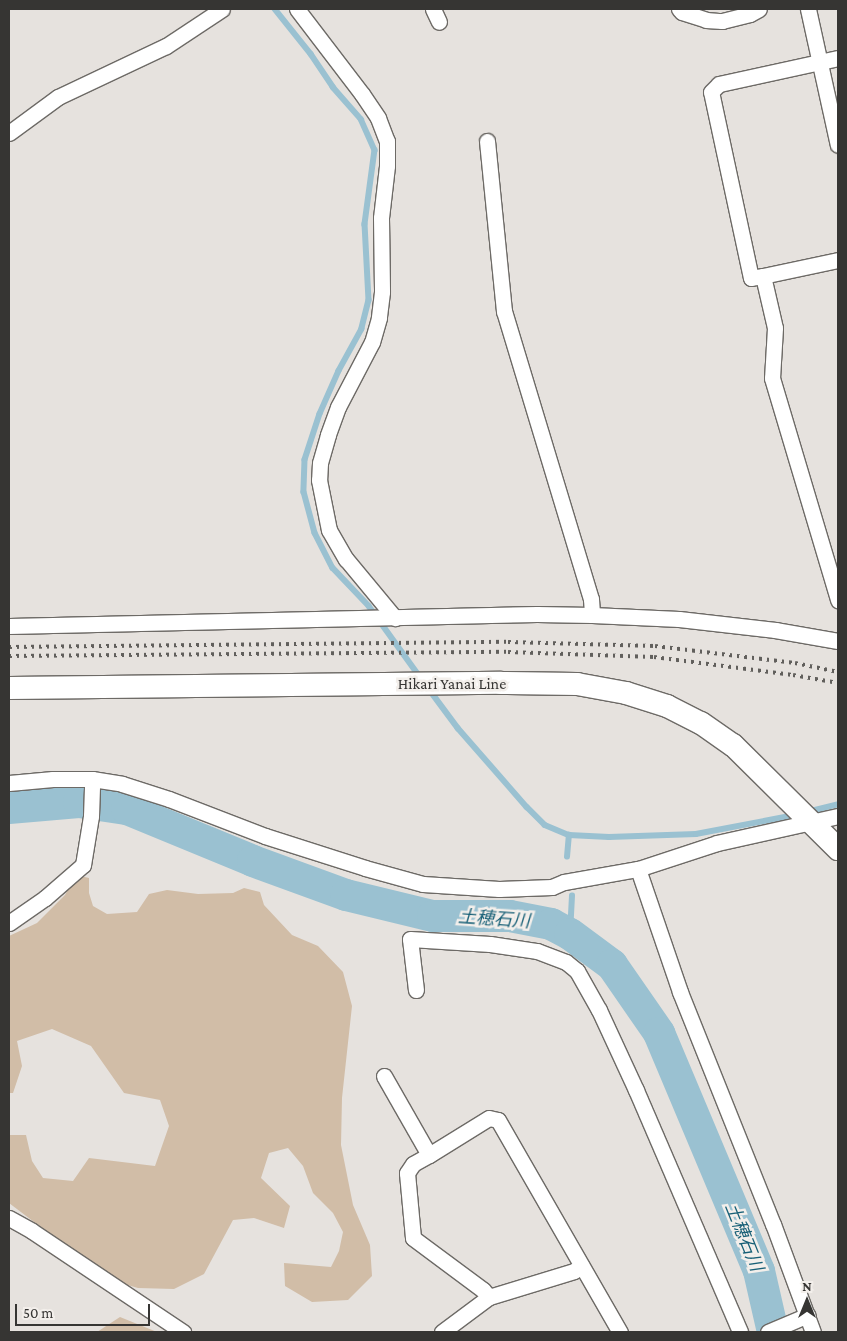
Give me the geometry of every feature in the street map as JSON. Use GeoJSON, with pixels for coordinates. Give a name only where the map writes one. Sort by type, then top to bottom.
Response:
{"type":"FeatureCollection","features":[{"type":"Feature","properties":{"kind":"main road","name":"Hikari Yanai Line"},"geometry":{"type":"LineString","coordinates":[[9,688],[577,684],[626,693],[667,706],[701,724],[733,745],[838,849]]}},
{"type":"Feature","properties":{"kind":"street"},"geometry":{"type":"LineString","coordinates":[[9,133],[58,97],[166,46],[222,9]]}},
{"type":"Feature","properties":{"kind":"street"},"geometry":{"type":"LineString","coordinates":[[297,9],[362,94],[378,118],[386,141],[387,166],[380,218],[382,292],[379,318],[372,342],[338,407],[320,463],[319,480],[329,530],[346,559],[391,618]]}},
{"type":"Feature","properties":{"kind":"street"},"geometry":{"type":"LineString","coordinates":[[679,9],[682,12],[706,20],[722,21],[750,14],[759,9]]}},
{"type":"Feature","properties":{"kind":"street"},"geometry":{"type":"LineString","coordinates":[[808,9],[838,145]]}},
{"type":"Feature","properties":{"kind":"street"},"geometry":{"type":"LineString","coordinates":[[838,58],[719,84],[711,92],[751,278],[838,260]]}},
{"type":"Feature","properties":{"kind":"street"},"geometry":{"type":"LineString","coordinates":[[487,141],[504,311],[591,599],[592,615]]}},
{"type":"Feature","properties":{"kind":"street"},"geometry":{"type":"LineString","coordinates":[[763,276],[775,328],[772,378],[838,600]]}},
{"type":"Feature","properties":{"kind":"street"},"geometry":{"type":"LineString","coordinates":[[9,626],[592,615],[679,619],[775,630],[838,641]]}},
{"type":"Feature","properties":{"kind":"street"},"geometry":{"type":"LineString","coordinates":[[9,783],[52,779],[92,779],[131,787],[265,836],[365,868],[423,884],[499,889],[552,887],[638,868],[802,814],[838,816]]}},
{"type":"Feature","properties":{"kind":"street"},"geometry":{"type":"LineString","coordinates":[[9,923],[67,880],[83,865],[91,816],[92,779]]}},
{"type":"Feature","properties":{"kind":"street"},"geometry":{"type":"LineString","coordinates":[[638,868],[680,992],[805,1316],[813,1332]]}},
{"type":"Feature","properties":{"kind":"street"},"geometry":{"type":"LineString","coordinates":[[416,990],[410,938],[490,944],[537,951],[566,962],[577,971],[599,1010],[639,1098],[740,1332]]}},
{"type":"Feature","properties":{"kind":"street"},"geometry":{"type":"LineString","coordinates":[[384,1076],[429,1155]]}},
{"type":"Feature","properties":{"kind":"street"},"geometry":{"type":"LineString","coordinates":[[490,1297],[413,1238],[408,1173],[413,1164],[490,1118],[498,1120],[620,1332]]}},
{"type":"Feature","properties":{"kind":"street"},"geometry":{"type":"LineString","coordinates":[[9,1218],[32,1231],[183,1332]]}},
{"type":"Feature","properties":{"kind":"street"},"geometry":{"type":"LineString","coordinates":[[442,1332],[490,1297],[574,1271],[581,1266]]}},
{"type":"Feature","properties":{"kind":"street"},"geometry":{"type":"LineString","coordinates":[[768,1332],[805,1316]]}},
{"type":"Feature","properties":{"kind":"shaded area"},"geometry":{"type":"Polygon","coordinates":[[[76,875],[89,878],[89,893],[93,906],[107,914],[137,912],[149,894],[167,890],[198,894],[233,893],[244,888],[260,892],[264,905],[292,935],[318,946],[343,972],[352,1006],[342,1098],[341,1145],[353,1205],[370,1245],[372,1276],[348,1300],[312,1302],[285,1286],[284,1263],[331,1267],[339,1251],[343,1232],[333,1213],[313,1193],[303,1166],[288,1148],[269,1153],[261,1178],[290,1206],[284,1228],[254,1218],[233,1220],[204,1274],[174,1289],[138,1288],[124,1284],[71,1250],[9,1203],[9,1135],[26,1135],[32,1161],[43,1178],[73,1181],[89,1158],[155,1166],[169,1126],[160,1100],[124,1093],[91,1046],[52,1029],[17,1041],[22,1066],[13,1093],[9,1093],[9,936],[37,923],[65,895],[76,875]]]}},
{"type":"Feature","properties":{"kind":"shaded area"},"geometry":{"type":"Polygon","coordinates":[[[120,1317],[157,1332],[97,1332],[120,1317]]]}},
{"type":"Feature","properties":{"kind":"waterway"},"geometry":{"type":"LineString","coordinates":[[275,9],[311,54],[333,87],[361,119],[375,150],[365,224],[369,300],[362,329],[339,371],[320,414],[305,460],[304,492],[315,533],[333,568],[369,606],[421,678]]}},
{"type":"Feature","properties":{"kind":"waterway"},"geometry":{"type":"LineString","coordinates":[[429,689],[458,728],[527,807],[545,825],[569,835],[609,837],[696,834],[796,815]]}},
{"type":"Feature","properties":{"kind":"waterway","name":"土穂石川"},"geometry":{"type":"LineString","coordinates":[[9,808],[79,802],[127,809],[253,861],[346,895],[433,916],[510,916],[551,924],[570,934],[612,965],[659,1033],[759,1271],[773,1332]]}},
{"type":"Feature","properties":{"kind":"waterway"},"geometry":{"type":"LineString","coordinates":[[807,812],[838,804]]}},
{"type":"Feature","properties":{"kind":"waterway"},"geometry":{"type":"LineString","coordinates":[[567,857],[569,835]]}},
{"type":"Feature","properties":{"kind":"waterway"},"geometry":{"type":"LineString","coordinates":[[570,934],[572,896]]}},
{"type":"Feature","properties":{"kind":"railway"},"geometry":{"type":"LineString","coordinates":[[9,647],[508,642],[655,646],[795,663],[838,672]]}},
{"type":"Feature","properties":{"kind":"railway"},"geometry":{"type":"LineString","coordinates":[[9,656],[508,652],[654,657],[793,675],[838,683]]}}]}
